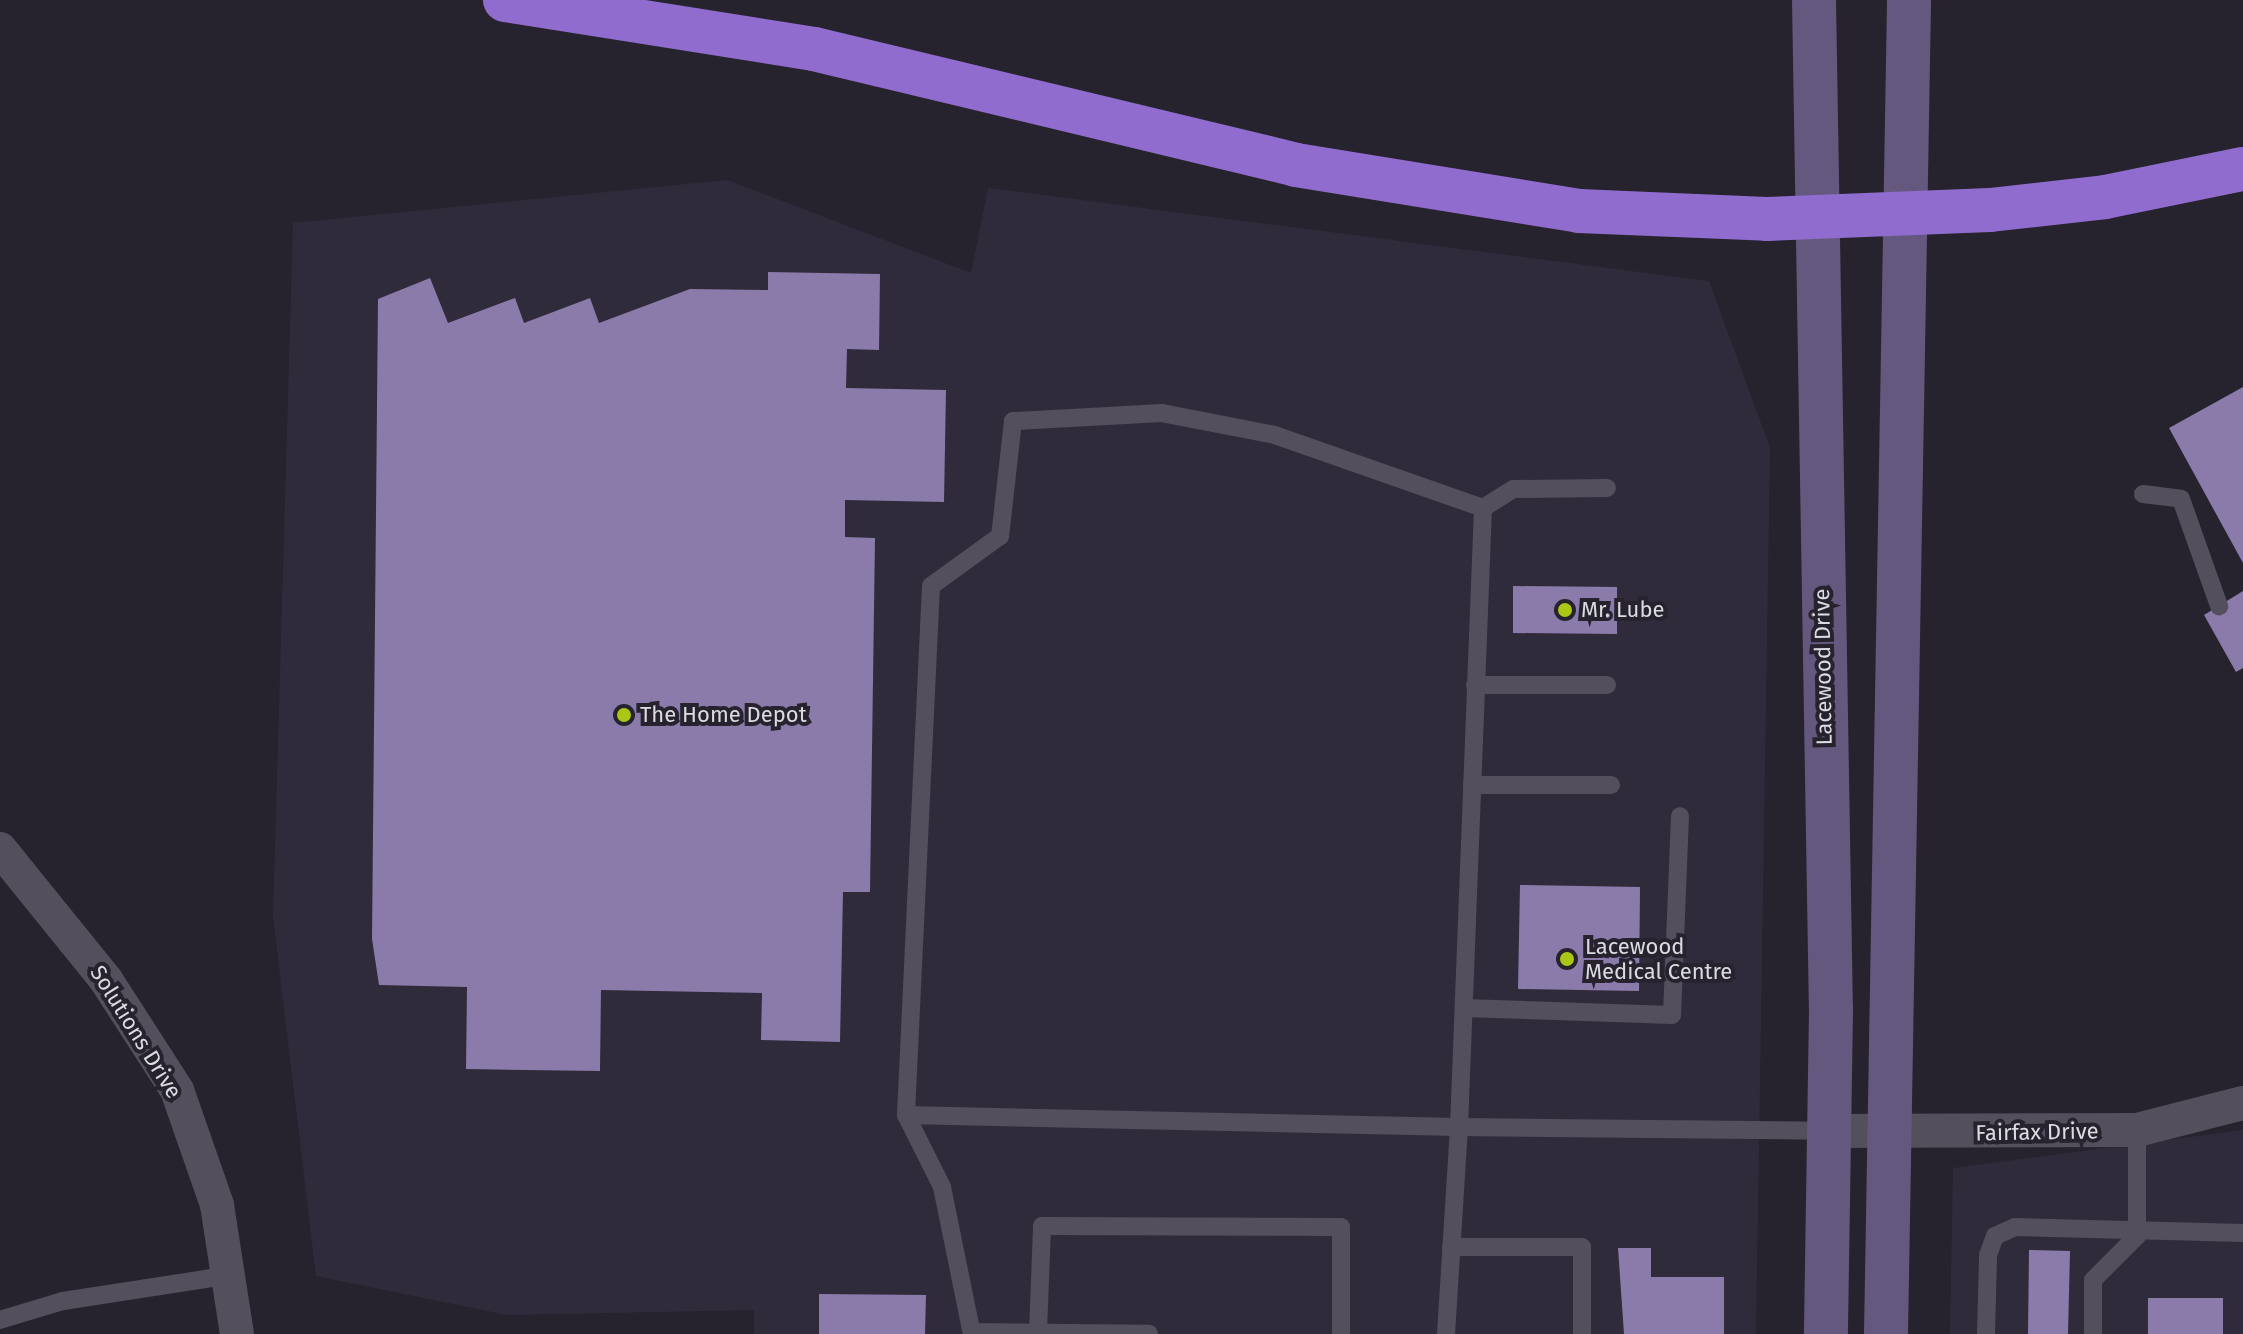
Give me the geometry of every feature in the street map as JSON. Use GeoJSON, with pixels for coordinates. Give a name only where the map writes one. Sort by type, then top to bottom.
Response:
{"type":"FeatureCollection","features":[{"type":"Feature","properties":{"kind":"highway"},"geometry":{"type":"LineString","coordinates":[[505,0],[814,49],[1435,193],[1579,211],[1818,217],[1905,214],[2105,197],[2243,169]]}},
{"type":"Feature","properties":{"kind":"main road","name":"Lacewood Drive"},"geometry":{"type":"LineString","coordinates":[[1814,0],[1828,1131],[1826,1334]]}},
{"type":"Feature","properties":{"kind":"main road"},"geometry":{"type":"LineString","coordinates":[[1886,1334],[1887,1132],[1909,0]]}},
{"type":"Feature","properties":{"kind":"street","name":"Solutions Drive"},"geometry":{"type":"LineString","coordinates":[[0,849],[106,980],[177,1090],[217,1205],[231,1275],[237,1334]]}},
{"type":"Feature","properties":{"kind":"street","name":"Fairfax Drive"},"geometry":{"type":"LineString","coordinates":[[1828,1131],[2137,1130],[2243,1103]]}},
{"type":"Feature","properties":{"kind":"lane"},"geometry":{"type":"LineString","coordinates":[[1149,1334],[972,1333],[942,1187],[906,1115],[931,586],[1000,536],[1013,421],[1162,413],[1275,435],[1483,508]]}},
{"type":"Feature","properties":{"kind":"lane"},"geometry":{"type":"LineString","coordinates":[[1483,508],[1514,489],[1607,488]]}},
{"type":"Feature","properties":{"kind":"lane"},"geometry":{"type":"LineString","coordinates":[[2143,494],[2181,499],[2219,606]]}},
{"type":"Feature","properties":{"kind":"lane"},"geometry":{"type":"LineString","coordinates":[[1446,1334],[1459,1127],[1483,508]]}},
{"type":"Feature","properties":{"kind":"lane"},"geometry":{"type":"LineString","coordinates":[[1475,685],[1607,685]]}},
{"type":"Feature","properties":{"kind":"lane"},"geometry":{"type":"LineString","coordinates":[[1472,785],[1611,785]]}},
{"type":"Feature","properties":{"kind":"lane"},"geometry":{"type":"LineString","coordinates":[[1464,1008],[1672,1015],[1680,816]]}},
{"type":"Feature","properties":{"kind":"lane"},"geometry":{"type":"LineString","coordinates":[[906,1115],[1459,1127],[1828,1131]]}},
{"type":"Feature","properties":{"kind":"lane"},"geometry":{"type":"LineString","coordinates":[[2093,1334],[2093,1280],[2137,1236],[2137,1130]]}},
{"type":"Feature","properties":{"kind":"lane"},"geometry":{"type":"LineString","coordinates":[[1038,1332],[1042,1226],[1341,1227],[1341,1334]]}},
{"type":"Feature","properties":{"kind":"lane"},"geometry":{"type":"LineString","coordinates":[[1986,1334],[1988,1255],[1995,1236],[2015,1227],[2137,1236],[2243,1233]]}},
{"type":"Feature","properties":{"kind":"lane"},"geometry":{"type":"LineString","coordinates":[[1451,1247],[1582,1247],[1582,1334]]}},
{"type":"Feature","properties":{"kind":"lane"},"geometry":{"type":"LineString","coordinates":[[0,1320],[77,1298],[231,1275]]}},
{"type":"Feature","properties":{"kind":"shaded area"},"geometry":{"type":"Polygon","coordinates":[[[727,180],[971,273],[988,188],[1709,281],[1770,448],[1756,1334],[754,1334],[754,1310],[507,1315],[316,1276],[273,917],[293,223],[727,180]]]}},
{"type":"Feature","properties":{"kind":"shaded area"},"geometry":{"type":"Polygon","coordinates":[[[2243,1130],[2243,1334],[1950,1334],[1953,1168],[2243,1130]]]}},
{"type":"Feature","properties":{"kind":"building","name":"The Home Depot"},"geometry":{"type":"Polygon","coordinates":[[[768,272],[880,274],[879,350],[847,349],[846,388],[946,390],[944,502],[845,500],[845,537],[875,538],[870,892],[843,892],[840,1042],[761,1040],[762,993],[601,990],[600,1071],[466,1069],[467,987],[379,985],[372,939],[378,299],[430,278],[448,323],[515,298],[524,323],[590,298],[599,323],[690,289],[768,290],[768,272]]]}},
{"type":"Feature","properties":{"kind":"building"},"geometry":{"type":"Polygon","coordinates":[[[2243,387],[2243,563],[2169,428],[2243,387]]]}},
{"type":"Feature","properties":{"kind":"building","name":"Mr. Lube"},"geometry":{"type":"Polygon","coordinates":[[[1513,586],[1617,587],[1617,634],[1513,633],[1513,586]]]}},
{"type":"Feature","properties":{"kind":"building"},"geometry":{"type":"Polygon","coordinates":[[[2243,591],[2243,668],[2236,672],[2204,615],[2243,591]]]}},
{"type":"Feature","properties":{"kind":"building"},"geometry":{"type":"Polygon","coordinates":[[[1520,885],[1640,887],[1639,991],[1518,989],[1520,885]]]}},
{"type":"Feature","properties":{"kind":"building"},"geometry":{"type":"Polygon","coordinates":[[[1618,1248],[1651,1248],[1651,1277],[1724,1277],[1724,1334],[1624,1334],[1618,1248]]]}},
{"type":"Feature","properties":{"kind":"building"},"geometry":{"type":"Polygon","coordinates":[[[2029,1250],[2070,1251],[2068,1334],[2028,1334],[2029,1250]]]}},
{"type":"Feature","properties":{"kind":"building"},"geometry":{"type":"Polygon","coordinates":[[[819,1294],[926,1295],[925,1334],[819,1334],[819,1294]]]}},
{"type":"Feature","properties":{"kind":"building"},"geometry":{"type":"Polygon","coordinates":[[[2148,1298],[2223,1298],[2223,1334],[2148,1334],[2148,1298]]]}},
{"type":"Feature","properties":{"kind":"place","name":"Mr. Lube"},"geometry":{"type":"Point","coordinates":[1565,610]}},
{"type":"Feature","properties":{"kind":"place","name":"The Home Depot"},"geometry":{"type":"Point","coordinates":[624,715]}},
{"type":"Feature","properties":{"kind":"place","name":"Lacewood Medical Centre"},"geometry":{"type":"Point","coordinates":[1567,959]}}]}
